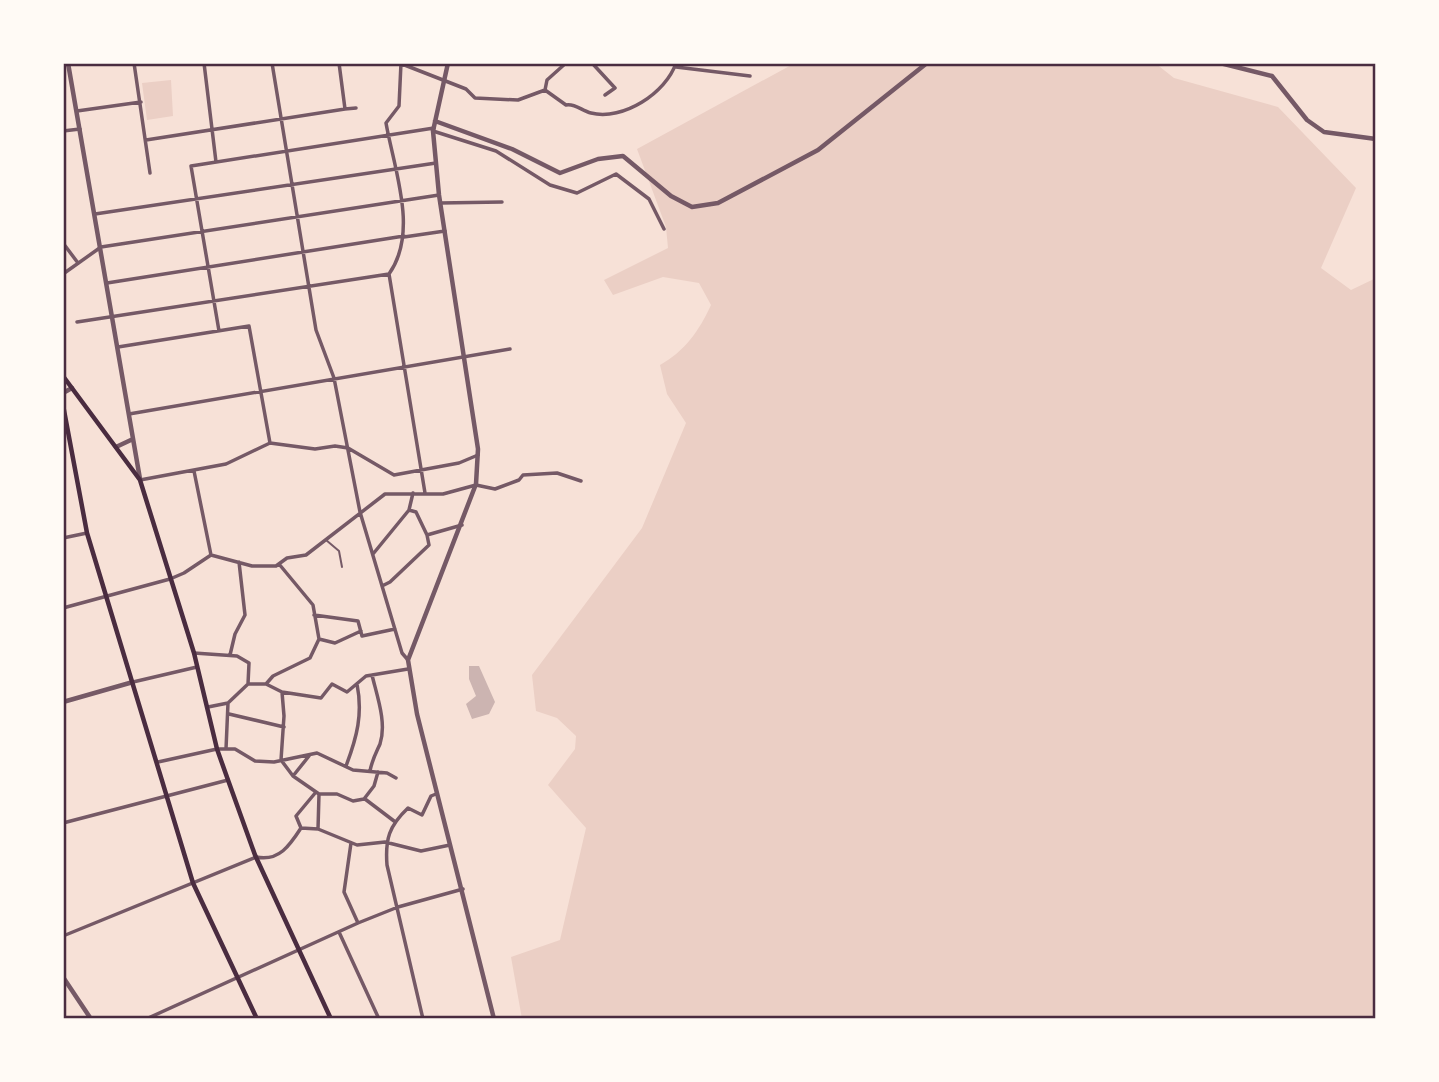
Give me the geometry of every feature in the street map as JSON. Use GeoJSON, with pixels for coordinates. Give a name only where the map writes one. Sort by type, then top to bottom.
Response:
{"type":"FeatureCollection","features":[{"type":"Feature","properties":{"kind":"main road"},"geometry":{"type":"LineString","coordinates":[[63,376],[140,480],[194,653],[217,749],[256,857],[331,1019]]}},
{"type":"Feature","properties":{"kind":"main road"},"geometry":{"type":"LineString","coordinates":[[63,405],[87,533],[193,883],[257,1019]]}},
{"type":"Feature","properties":{"kind":"street"},"geometry":{"type":"LineString","coordinates":[[68,63],[140,480],[226,464],[270,443],[315,449],[335,446],[348,448],[354,454],[394,474],[459,463],[478,455]]}},
{"type":"Feature","properties":{"kind":"street"},"geometry":{"type":"LineString","coordinates":[[134,63],[150,173]]}},
{"type":"Feature","properties":{"kind":"street"},"geometry":{"type":"LineString","coordinates":[[204,63],[216,162]]}},
{"type":"Feature","properties":{"kind":"street"},"geometry":{"type":"LineString","coordinates":[[272,63],[316,330],[334,378],[360,512],[402,653],[408,660]]}},
{"type":"Feature","properties":{"kind":"street"},"geometry":{"type":"LineString","coordinates":[[339,63],[345,109]]}},
{"type":"Feature","properties":{"kind":"street"},"geometry":{"type":"LineString","coordinates":[[425,493],[389,274],[399,255],[404,236],[386,122],[399,106],[401,63],[442,82],[466,89],[475,98],[517,100],[545,90]]}},
{"type":"Feature","properties":{"kind":"street"},"geometry":{"type":"LineString","coordinates":[[448,63],[435,121],[436,163],[478,455],[476,485],[408,660],[408,669],[494,1019]]}},
{"type":"Feature","properties":{"kind":"street"},"geometry":{"type":"LineString","coordinates":[[545,90],[547,80],[566,63]]}},
{"type":"Feature","properties":{"kind":"street"},"geometry":{"type":"LineString","coordinates":[[592,63],[615,88],[605,95]]}},
{"type":"Feature","properties":{"kind":"street"},"geometry":{"type":"LineString","coordinates":[[435,121],[512,149],[560,173],[598,159],[623,156],[671,196],[692,207],[705,206],[730,198],[818,150],[927,63]]}},
{"type":"Feature","properties":{"kind":"street"},"geometry":{"type":"LineString","coordinates":[[1220,63],[1272,76],[1307,120],[1324,132],[1376,139]]}},
{"type":"Feature","properties":{"kind":"street"},"geometry":{"type":"LineString","coordinates":[[545,90],[566,105],[571,104],[590,113],[632,110],[665,82],[676,65],[750,76]]}},
{"type":"Feature","properties":{"kind":"street"},"geometry":{"type":"LineString","coordinates":[[77,111],[141,102]]}},
{"type":"Feature","properties":{"kind":"street"},"geometry":{"type":"LineString","coordinates":[[146,140],[356,108]]}},
{"type":"Feature","properties":{"kind":"street"},"geometry":{"type":"LineString","coordinates":[[63,131],[80,129]]}},
{"type":"Feature","properties":{"kind":"street"},"geometry":{"type":"LineString","coordinates":[[219,331],[191,166],[434,130],[496,151],[550,185],[577,193],[616,174],[649,199],[664,229]]}},
{"type":"Feature","properties":{"kind":"street"},"geometry":{"type":"LineString","coordinates":[[95,214],[436,163]]}},
{"type":"Feature","properties":{"kind":"street"},"geometry":{"type":"LineString","coordinates":[[63,274],[101,247],[439,195]]}},
{"type":"Feature","properties":{"kind":"street"},"geometry":{"type":"LineString","coordinates":[[440,203],[502,202]]}},
{"type":"Feature","properties":{"kind":"street"},"geometry":{"type":"LineString","coordinates":[[107,283],[445,231]]}},
{"type":"Feature","properties":{"kind":"street"},"geometry":{"type":"LineString","coordinates":[[63,243],[78,263]]}},
{"type":"Feature","properties":{"kind":"street"},"geometry":{"type":"LineString","coordinates":[[77,322],[389,274]]}},
{"type":"Feature","properties":{"kind":"street"},"geometry":{"type":"LineString","coordinates":[[118,347],[249,326],[270,443]]}},
{"type":"Feature","properties":{"kind":"street"},"geometry":{"type":"LineString","coordinates":[[129,414],[510,349]]}},
{"type":"Feature","properties":{"kind":"street"},"geometry":{"type":"LineString","coordinates":[[63,393],[72,388]]}},
{"type":"Feature","properties":{"kind":"street"},"geometry":{"type":"LineString","coordinates":[[116,447],[133,439]]}},
{"type":"Feature","properties":{"kind":"street"},"geometry":{"type":"LineString","coordinates":[[194,471],[211,555]]}},
{"type":"Feature","properties":{"kind":"street"},"geometry":{"type":"LineString","coordinates":[[63,608],[170,579],[211,555],[265,567],[279,564],[287,558],[306,555],[385,494],[443,494],[476,485],[495,489],[519,480],[523,475],[557,473],[581,481]]}},
{"type":"Feature","properties":{"kind":"street"},"geometry":{"type":"LineString","coordinates":[[373,554],[410,510],[413,493]]}},
{"type":"Feature","properties":{"kind":"street"},"geometry":{"type":"LineString","coordinates":[[382,586],[390,582],[429,545],[428,535],[416,512],[410,510]]}},
{"type":"Feature","properties":{"kind":"street"},"geometry":{"type":"LineString","coordinates":[[428,535],[462,525]]}},
{"type":"Feature","properties":{"kind":"street"},"geometry":{"type":"LineString","coordinates":[[63,538],[87,533]]}},
{"type":"Feature","properties":{"kind":"street"},"geometry":{"type":"LineString","coordinates":[[230,655],[234,634],[245,615],[239,562]]}},
{"type":"Feature","properties":{"kind":"street"},"geometry":{"type":"LineString","coordinates":[[266,684],[273,676],[310,658],[319,639],[313,605],[279,564]]}},
{"type":"Feature","properties":{"kind":"street"},"geometry":{"type":"LineString","coordinates":[[314,615],[358,621],[361,633]]}},
{"type":"Feature","properties":{"kind":"street"},"geometry":{"type":"LineString","coordinates":[[319,639],[335,643],[361,633],[395,629]]}},
{"type":"Feature","properties":{"kind":"street"},"geometry":{"type":"LineString","coordinates":[[194,653],[230,655],[248,663],[248,684]]}},
{"type":"Feature","properties":{"kind":"street"},"geometry":{"type":"LineString","coordinates":[[63,702],[197,667]]}},
{"type":"Feature","properties":{"kind":"street"},"geometry":{"type":"LineString","coordinates":[[208,707],[228,703],[248,684],[266,684],[282,692],[321,698],[332,684],[347,692],[372,675],[408,669]]}},
{"type":"Feature","properties":{"kind":"street"},"geometry":{"type":"LineString","coordinates":[[370,771],[373,752],[379,744],[382,720],[372,675]]}},
{"type":"Feature","properties":{"kind":"street"},"geometry":{"type":"LineString","coordinates":[[346,767],[357,737],[361,707],[357,684]]}},
{"type":"Feature","properties":{"kind":"street"},"geometry":{"type":"LineString","coordinates":[[282,692],[284,727],[281,760],[293,776],[318,793],[337,794],[353,801],[364,799],[374,786],[378,772]]}},
{"type":"Feature","properties":{"kind":"street"},"geometry":{"type":"LineString","coordinates":[[226,749],[228,703]]}},
{"type":"Feature","properties":{"kind":"street"},"geometry":{"type":"LineString","coordinates":[[229,714],[284,727]]}},
{"type":"Feature","properties":{"kind":"street"},"geometry":{"type":"LineString","coordinates":[[158,762],[217,749],[235,749],[256,761],[281,760],[317,753],[346,767],[396,778]]}},
{"type":"Feature","properties":{"kind":"street"},"geometry":{"type":"LineString","coordinates":[[293,776],[309,756]]}},
{"type":"Feature","properties":{"kind":"street"},"geometry":{"type":"LineString","coordinates":[[63,823],[228,780]]}},
{"type":"Feature","properties":{"kind":"street"},"geometry":{"type":"LineString","coordinates":[[301,828],[296,816],[318,793]]}},
{"type":"Feature","properties":{"kind":"street"},"geometry":{"type":"LineString","coordinates":[[318,793],[318,829]]}},
{"type":"Feature","properties":{"kind":"street"},"geometry":{"type":"LineString","coordinates":[[423,1019],[387,864],[385,842],[394,821],[408,808],[422,815],[431,796],[438,793]]}},
{"type":"Feature","properties":{"kind":"street"},"geometry":{"type":"LineString","coordinates":[[364,799],[394,821]]}},
{"type":"Feature","properties":{"kind":"street"},"geometry":{"type":"LineString","coordinates":[[301,828],[318,829],[351,843],[385,842],[421,850],[452,845]]}},
{"type":"Feature","properties":{"kind":"street"},"geometry":{"type":"LineString","coordinates":[[63,936],[256,857],[270,857],[287,850],[301,828]]}},
{"type":"Feature","properties":{"kind":"street"},"geometry":{"type":"LineString","coordinates":[[351,843],[344,892],[358,923]]}},
{"type":"Feature","properties":{"kind":"street"},"geometry":{"type":"LineString","coordinates":[[146,1019],[358,923],[398,907],[463,889]]}},
{"type":"Feature","properties":{"kind":"street"},"geometry":{"type":"LineString","coordinates":[[339,932],[379,1019]]}},
{"type":"Feature","properties":{"kind":"street"},"geometry":{"type":"LineString","coordinates":[[63,977],[91,1019]]}},
{"type":"Feature","properties":{"kind":"lane"},"geometry":{"type":"LineString","coordinates":[[326,540],[339,551],[342,567]]}},
{"type":"Feature","properties":{"kind":"shaded area"},"geometry":{"type":"Polygon","coordinates":[[[795,63],[1155,63],[1174,78],[1278,107],[1356,188],[1321,268],[1351,290],[1376,278],[1376,1019],[522,1019],[511,957],[560,940],[586,828],[548,785],[575,749],[576,736],[557,718],[536,711],[532,675],[642,528],[686,423],[667,394],[660,365],[690,340],[711,305],[699,283],[663,277],[613,295],[604,280],[668,248],[666,227],[637,149],[795,63]]]}},
{"type":"Feature","properties":{"kind":"shaded area"},"geometry":{"type":"Polygon","coordinates":[[[171,80],[173,116],[147,120],[142,83],[171,80]]]}},
{"type":"Feature","properties":{"kind":"building"},"geometry":{"type":"Polygon","coordinates":[[[469,666],[479,666],[495,702],[489,714],[472,719],[466,704],[476,696],[469,679],[469,666]]]}}]}
